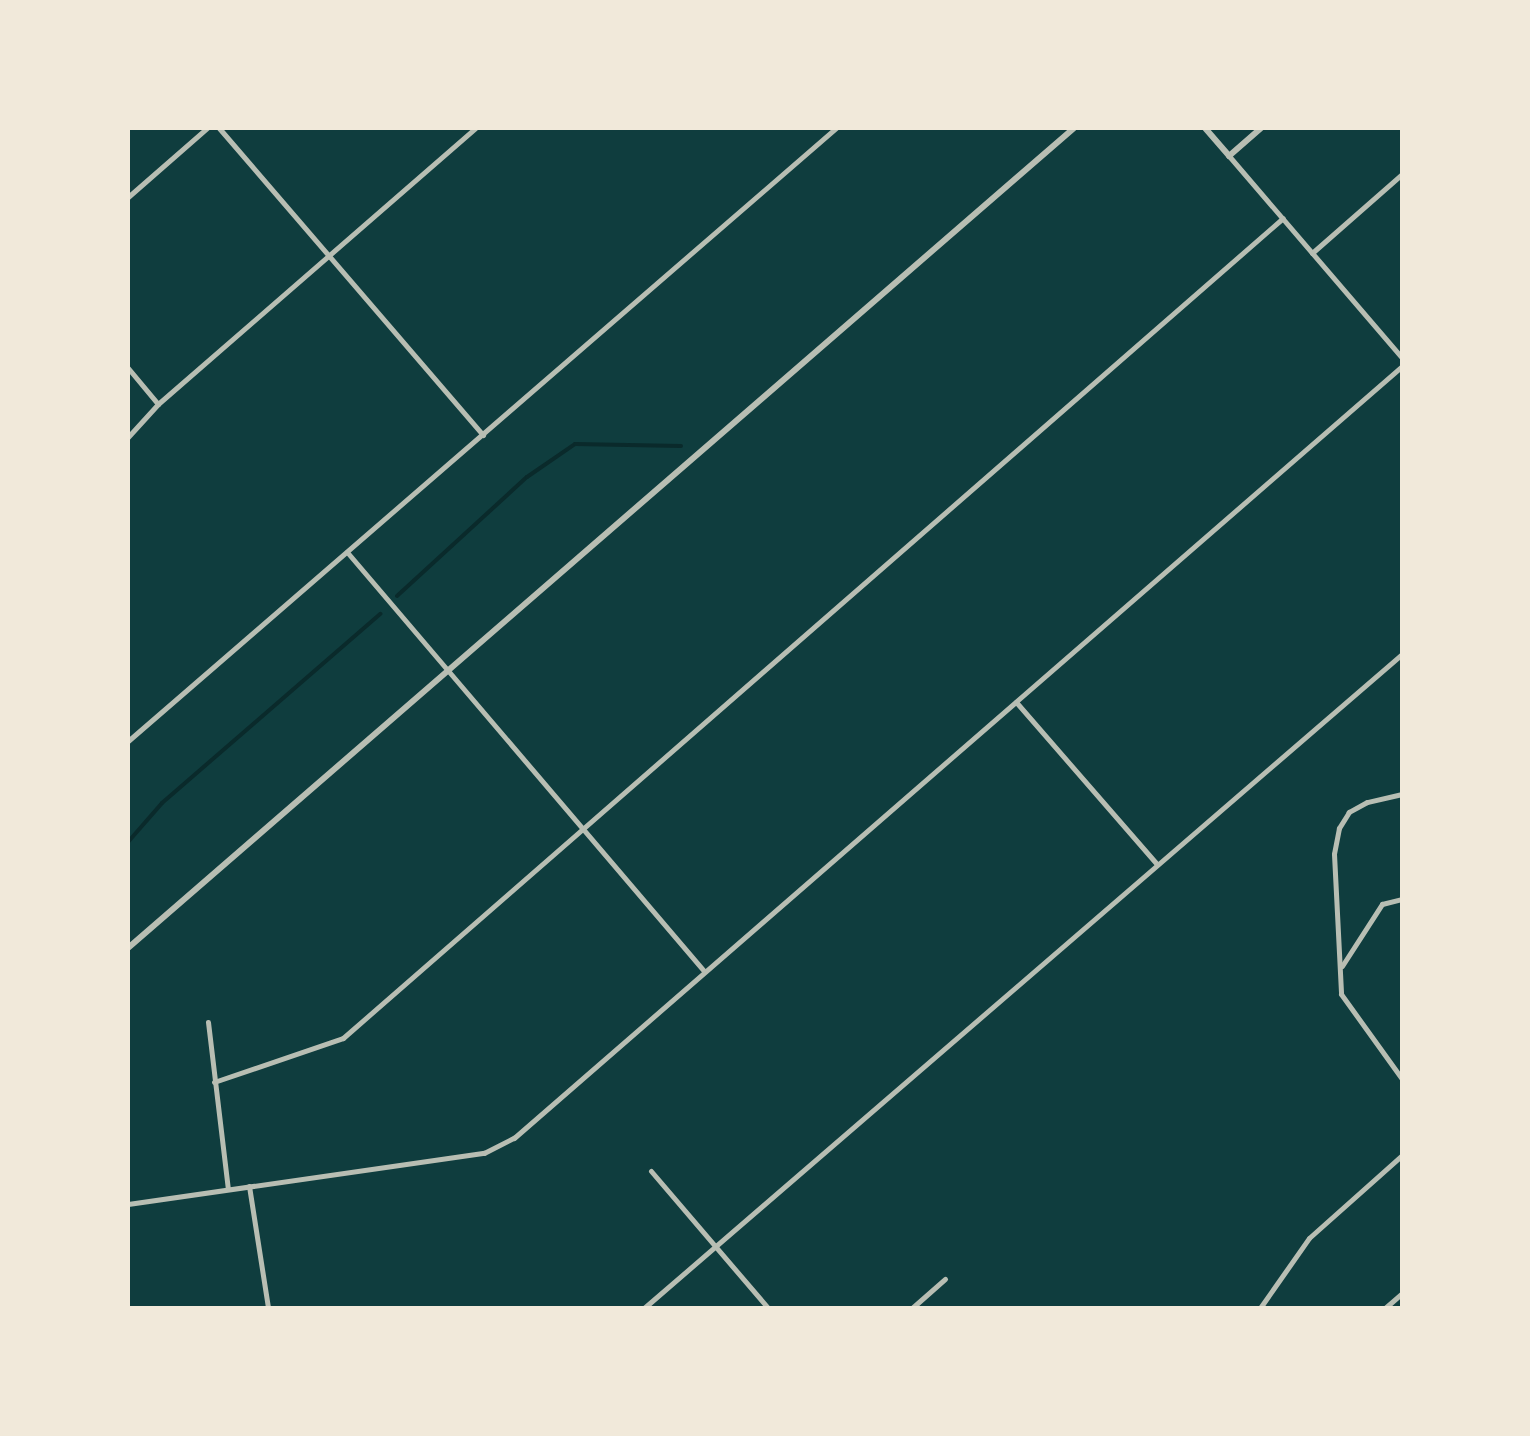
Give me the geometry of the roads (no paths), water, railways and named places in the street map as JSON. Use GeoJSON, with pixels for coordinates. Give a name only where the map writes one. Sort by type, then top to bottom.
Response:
{"type":"FeatureCollection","features":[{"type":"Feature","properties":{"kind":"street"},"geometry":{"type":"LineString","coordinates":[[128,197],[207,128]]}},
{"type":"Feature","properties":{"kind":"street"},"geometry":{"type":"LineString","coordinates":[[218,128],[483,435]]}},
{"type":"Feature","properties":{"kind":"street"},"geometry":{"type":"LineString","coordinates":[[128,438],[158,404],[475,128]]}},
{"type":"Feature","properties":{"kind":"street"},"geometry":{"type":"LineString","coordinates":[[128,741],[836,128]]}},
{"type":"Feature","properties":{"kind":"street"},"geometry":{"type":"LineString","coordinates":[[128,948],[1074,128]]}},
{"type":"Feature","properties":{"kind":"street"},"geometry":{"type":"LineString","coordinates":[[1204,128],[1402,358]]}},
{"type":"Feature","properties":{"kind":"street"},"geometry":{"type":"LineString","coordinates":[[1229,156],[1261,128]]}},
{"type":"Feature","properties":{"kind":"street"},"geometry":{"type":"LineString","coordinates":[[1312,253],[1402,174]]}},
{"type":"Feature","properties":{"kind":"street"},"geometry":{"type":"LineString","coordinates":[[214,1082],[343,1038],[1283,218]]}},
{"type":"Feature","properties":{"kind":"street"},"geometry":{"type":"LineString","coordinates":[[1395,349],[1402,343]]}},
{"type":"Feature","properties":{"kind":"street"},"geometry":{"type":"LineString","coordinates":[[128,1204],[484,1152],[514,1138],[1402,366]]}},
{"type":"Feature","properties":{"kind":"street"},"geometry":{"type":"LineString","coordinates":[[128,368],[158,404]]}},
{"type":"Feature","properties":{"kind":"street"},"geometry":{"type":"LineString","coordinates":[[347,552],[704,971]]}},
{"type":"Feature","properties":{"kind":"street"},"geometry":{"type":"LineString","coordinates":[[644,1308],[1402,654]]}},
{"type":"Feature","properties":{"kind":"street"},"geometry":{"type":"LineString","coordinates":[[1016,702],[1157,864]]}},
{"type":"Feature","properties":{"kind":"street"},"geometry":{"type":"LineString","coordinates":[[1402,794],[1367,802],[1350,812],[1339,828],[1334,854],[1345,1004],[1402,1079]]}},
{"type":"Feature","properties":{"kind":"street"},"geometry":{"type":"LineString","coordinates":[[1340,968],[1382,904],[1402,897],[1402,912]]}},
{"type":"Feature","properties":{"kind":"street"},"geometry":{"type":"LineString","coordinates":[[208,1022],[228,1189]]}},
{"type":"Feature","properties":{"kind":"street"},"geometry":{"type":"LineString","coordinates":[[1260,1308],[1309,1238],[1402,1155]]}},
{"type":"Feature","properties":{"kind":"street"},"geometry":{"type":"LineString","coordinates":[[651,1170],[768,1308]]}},
{"type":"Feature","properties":{"kind":"street"},"geometry":{"type":"LineString","coordinates":[[249,1186],[268,1308]]}},
{"type":"Feature","properties":{"kind":"street"},"geometry":{"type":"LineString","coordinates":[[912,1308],[945,1279]]}},
{"type":"Feature","properties":{"kind":"street"},"geometry":{"type":"LineString","coordinates":[[1385,1308],[1402,1293]]}},
{"type":"Feature","properties":{"kind":"waterway"},"geometry":{"type":"LineString","coordinates":[[397,596],[527,477],[575,444],[681,446]]}},
{"type":"Feature","properties":{"kind":"waterway"},"geometry":{"type":"LineString","coordinates":[[128,842],[162,803],[380,614]]}}]}
